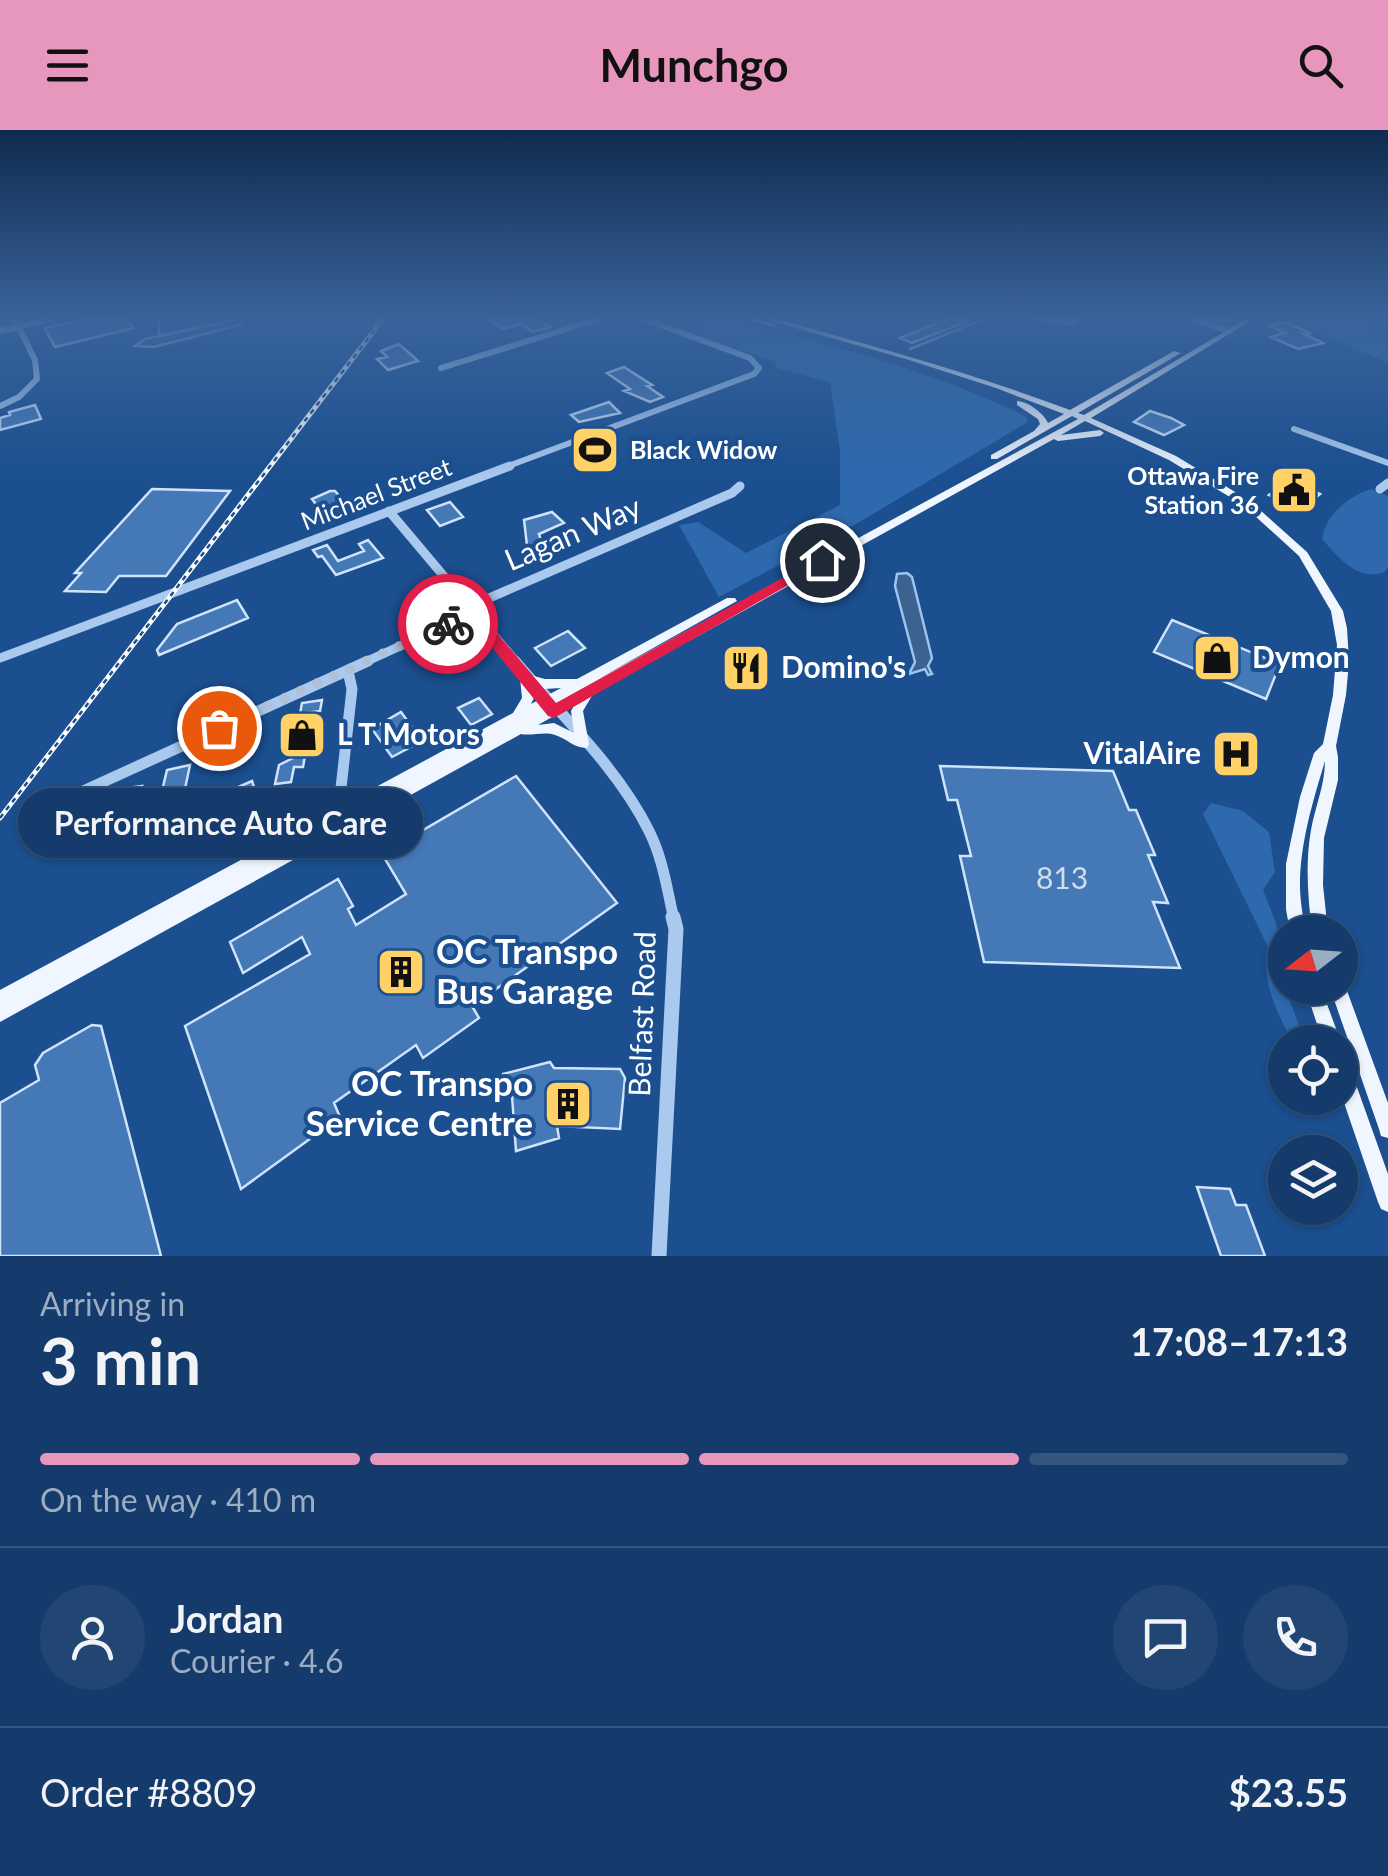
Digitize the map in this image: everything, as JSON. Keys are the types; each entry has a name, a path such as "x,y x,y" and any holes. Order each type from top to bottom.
{"main road":[{"path":"928,372 1146,444"},
{"path":"945,372 1043,405 1212,481"},
{"path":"900,513 1029,448 1107,394 1148,372"},
{"path":"0,1013 510,736 550,707 1035,434 1098,412 1160,372"},
{"path":"1043,405 1064,405 1107,394"},
{"path":"1020,403 1043,419 1035,434"},
{"path":"1098,412 1105,423 1185,462 1265,517 1298,547 1320,577 1337,611 1346,659 1329,746 1334,759 1318,830 1313,878 1318,915"},
{"path":"1029,448 1071,434 1100,433"},
{"path":"516,719 528,698 526,678 587,686"},
{"path":"582,744 577,711 587,686"},
{"path":"0,999 516,719 550,707"},
{"path":"510,736 549,728 582,744"},
{"path":"1296,915 1291,872 1294,851 1320,753 1329,746"},
{"path":"1344,1005 1388,1129"},
{"path":"1358,1115 1388,1202"}],"street":[{"path":"0,406 38,384 39,372"},
{"name":"Michael Street","path":"0,658 755,372"},
{"path":"1294,428 1388,462"},
{"name":"Lagan Way","path":"46,808 348,672 470,611 480,602 732,493 740,486"},
{"name":"Belfast Road","path":"389,511 622,788 648,829 661,860 676,929 659,1256"},
{"path":"338,816 352,689 348,672"}],"shaded area":[{"path":"790,372 914,372 990,400 1025,416 1028,422 856,524 719,597 679,525 698,522 746,553 840,505 840,451 830,382"},
{"path":"1371,489 1388,496 1388,567 1385,572 1366,574 1349,566 1322,539 1327,523 1339,508"},
{"path":"897,574 912,577 932,658 928,666 932,674 928,675 925,669 909,674 915,662 895,586"},
{"path":"1211,803 1243,811 1269,832 1275,872 1263,890 1273,915 1268,915 1268,947 1203,814"},
{"path":"1275,1005 1291,1005 1299,1025 1284,1025"}],"building":[{"path":"631,372 663,397 650,402 624,391 630,389 607,373"},
{"path":"609,402 620,413 579,422 571,415"},
{"path":"35,405 41,419 0,430 0,418"},
{"path":"1150,411 1184,425 1164,435 1134,422"},
{"name":"Ottawa Fire Station 36","path":"1289,480 1320,494 1302,509 1269,495"},
{"path":"152,489 230,491 166,576 119,576 106,592 65,591 81,573 75,573"},
{"path":"335,491 354,513 329,522 312,499"},
{"path":"450,502 463,517 440,526 427,510"},
{"path":"552,512 564,523 539,534 545,554 533,559 528,554 524,520"},
{"path":"368,540 383,558 336,575 313,550 327,545 338,561 364,551 359,544"},
{"path":"237,600 248,618 159,655 157,650 177,624"},
{"name":"Dymon","path":"1172,620 1280,664 1266,699 1154,652"},
{"path":"568,631 585,648 551,666 535,648"},
{"path":"479,698 492,714 471,725 458,708"},
{"path":"322,700 320,711 306,713 319,734 308,739 303,767 294,767 291,782 275,784 279,765 297,756 285,736 288,721 299,719 302,703"},
{"path":"401,712 422,741 392,757 372,729"},
{"path":"190,765 182,803 158,808 167,770"},
{"path":"940,766 1113,771 1129,810 1136,810 1155,855 1148,855 1168,903 1153,902 1180,968 984,962 960,856 971,856 957,800 948,800"},
{"name":"OC Transpo Bus Garage","path":"516,776 617,903 472,1006 479,1018 423,1058 416,1045 334,1103 340,1117 241,1189 185,1026 310,954 302,937 243,973 230,942 338,879 353,906 348,909 356,925 406,894 382,854"},
{"path":"252,781 261,809 282,799 286,810 206,847 195,806"},
{"path":"142,786 125,837 102,840 120,789"},
{"path":"92,1025 101,1026 161,1256 0,1256 0,1103 39,1080 35,1065 43,1053"},
{"name":"OC Transpo Service Centre","path":"550,1062 554,1068 620,1069 625,1078 620,1129 557,1126 559,1138 516,1151 511,1082 503,1081 503,1074"},
{"path":"1197,1187 1230,1189 1236,1205 1246,1205 1265,1256 1221,1256"}],"railway":[{"path":"0,818 343,372"}],"way so far":[{"path":"219,728 448,624"}],"place":[{"name":"Black Widow","path":"595,450"},
{"name":"Ottawa Fire Station 36","path":"1294,490"},
{"name":"Dymon","path":"1217,658"},
{"name":"Domino's","path":"746,668"},
{"name":"Performance Auto Care","path":"219,728"},
{"name":"L T Motors","path":"302,735"},
{"name":"VitalAire","path":"1236,754"},
{"name":"OC Transpo Bus Garage","path":"401,972"},
{"name":"OC Transpo Service Centre","path":"568,1104"}],"route":[{"path":"448,624 470,611 554,712 822,560"}]}
